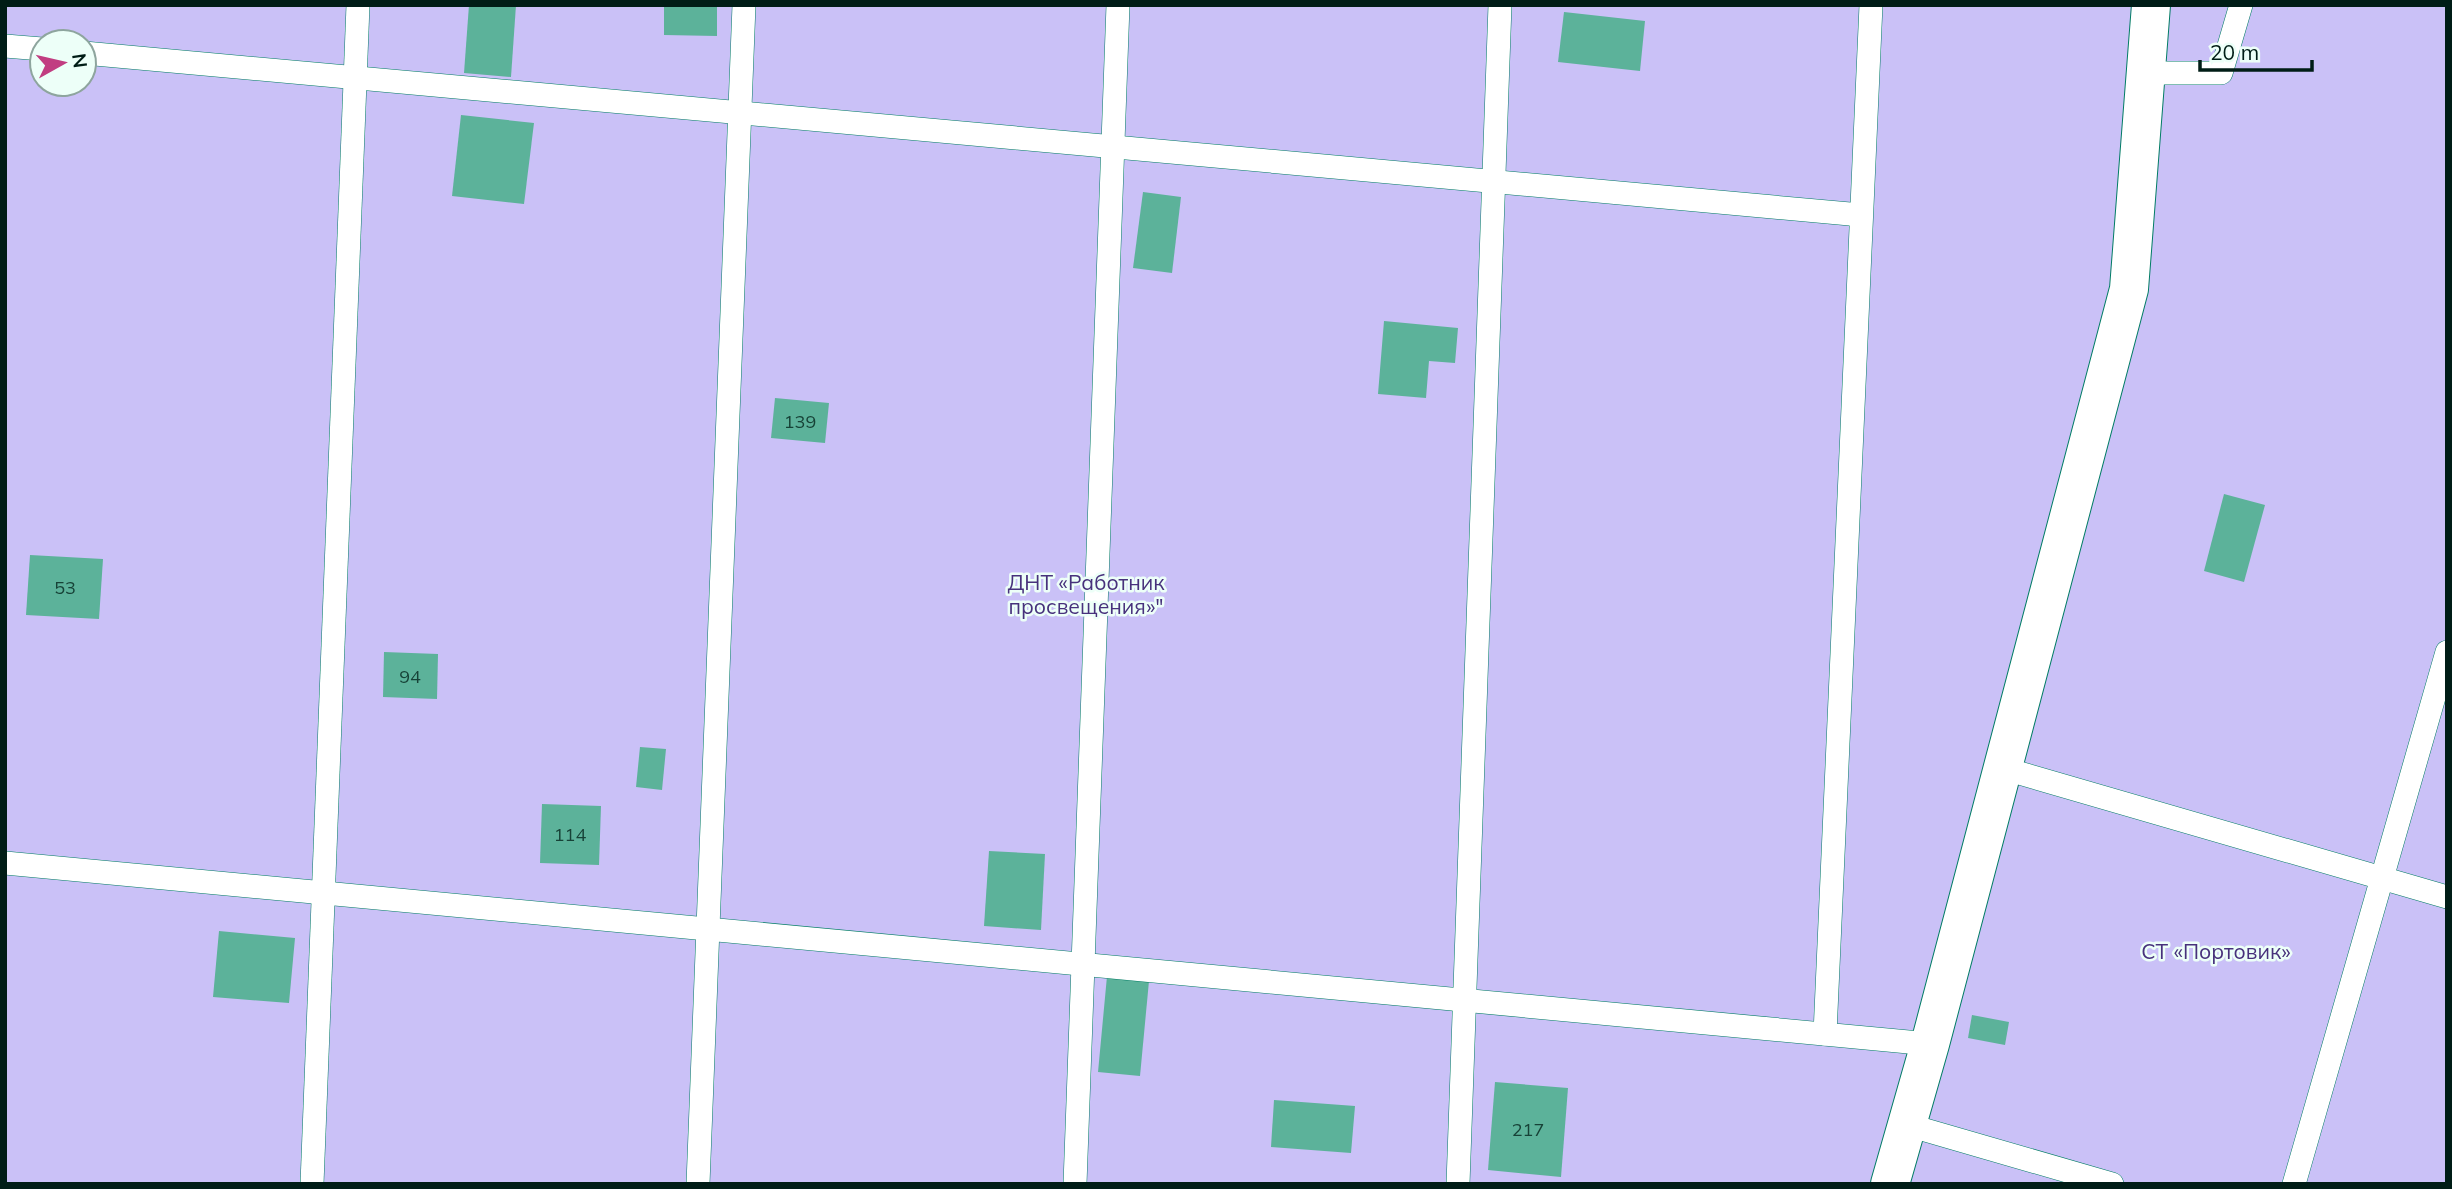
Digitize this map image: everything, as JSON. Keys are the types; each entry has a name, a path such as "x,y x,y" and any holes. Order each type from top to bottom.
{"street":[{"path":"1890,1184 1930,1044 2129,289 2151,5"}],"lane":[{"path":"312,1184 359,5"},
{"path":"698,1184 744,5"},
{"path":"1075,1184 1118,5"},
{"path":"1458,1184 1500,5"},
{"path":"1825,1034 1871,5"},
{"path":"2144,73 2221,74 2241,5"},
{"path":"5,46 28,48"},
{"path":"98,54 1861,215"},
{"path":"2294,1184 2447,652"},
{"path":"2002,768 2447,897"},
{"path":"5,863 1930,1044"},
{"path":"1908,1125 2112,1184"}],"green space":[{"name":"ДНТ «Работник просвещения»\"","path":"5,5 2447,5 2447,1184 5,1184"}],"building":[{"path":"469,5 516,5 511,77 464,73"},
{"path":"664,5 717,5 717,36 664,35"},
{"path":"1564,12 1645,21 1640,71 1558,62"},
{"path":"461,115 534,123 524,204 452,196"},
{"path":"1143,192 1181,197 1172,273 1133,268"},
{"path":"1384,321 1458,328 1455,363 1429,361 1426,398 1378,394"},
{"path":"775,398 829,403 825,443 771,438"},
{"path":"2224,494 2265,505 2244,582 2204,571"},
{"path":"30,555 103,559 99,619 26,615"},
{"path":"384,652 438,654 437,699 383,697"},
{"path":"640,747 666,749 662,790 636,787"},
{"path":"542,804 601,806 599,865 540,863"},
{"path":"989,851 1045,854 1041,930 984,926"},
{"path":"219,931 295,938 289,1003 213,997"},
{"path":"1107,976 1149,981 1140,1076 1098,1072"},
{"path":"1972,1015 2009,1022 2005,1045 1968,1038"},
{"path":"1495,1082 1568,1088 1561,1177 1488,1170"},
{"path":"1274,1100 1355,1106 1351,1153 1271,1147"}],"park label":[{"name":"СТ «Портовик»","path":"2216,951"}]}
